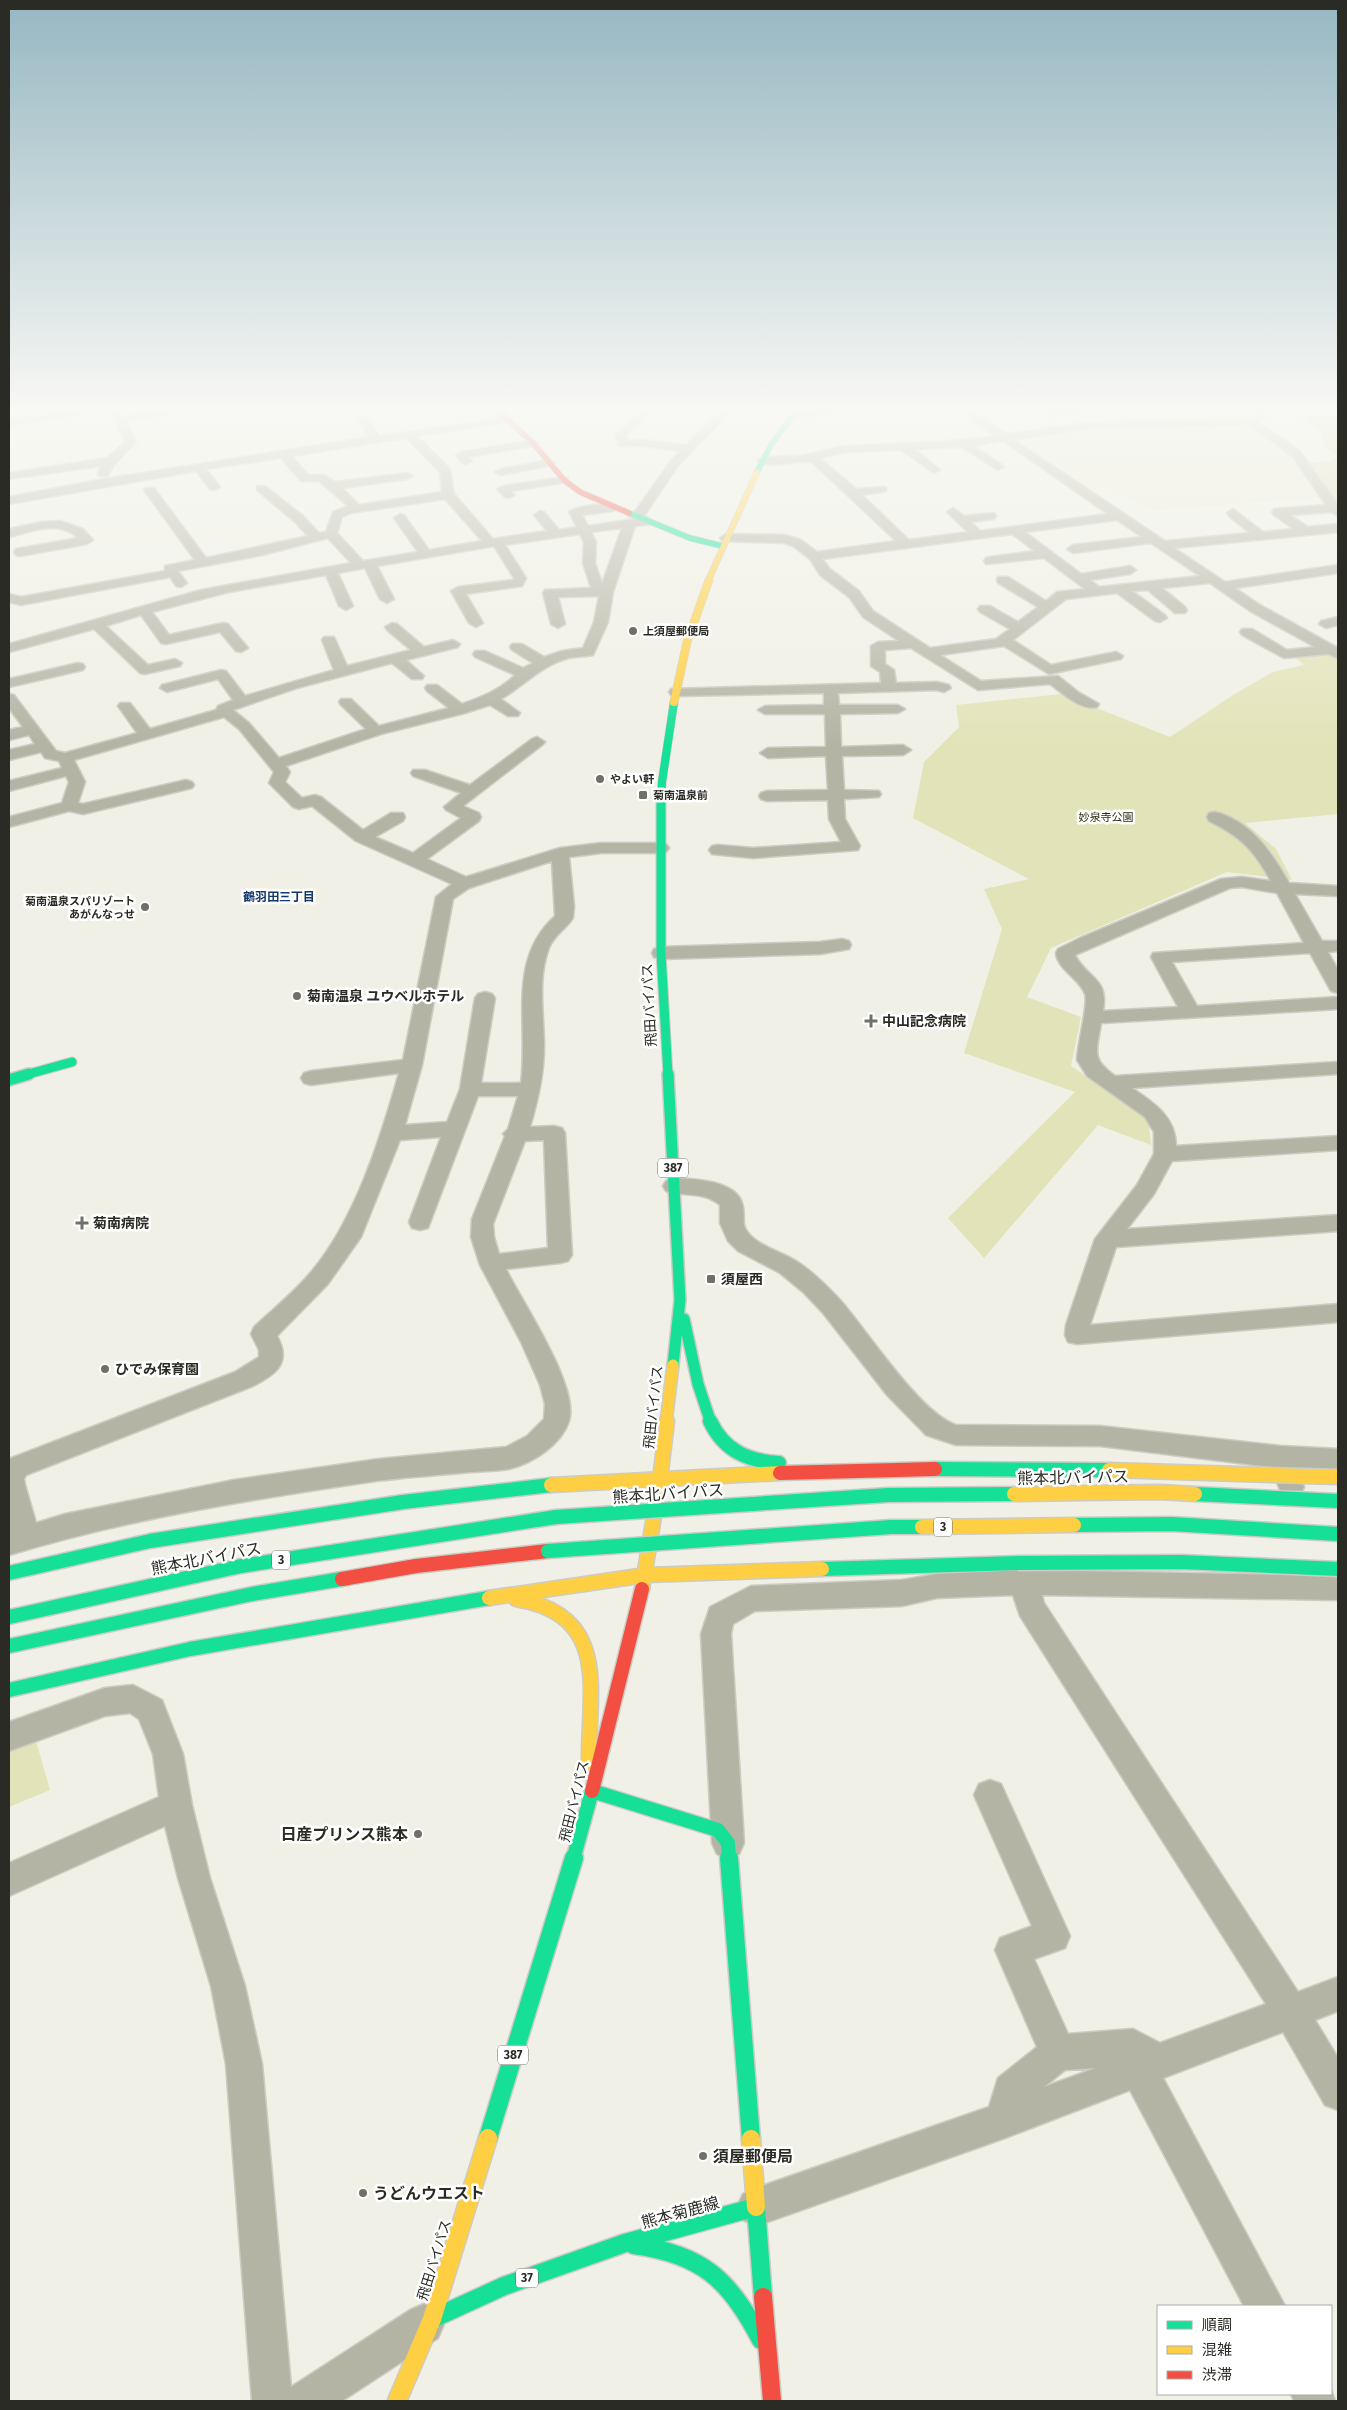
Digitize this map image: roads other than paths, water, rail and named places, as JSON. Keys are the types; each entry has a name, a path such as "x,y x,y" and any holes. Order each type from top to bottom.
{"main road":[{"name":"飛田バイパス","path":"398,2401 432,2319 579,1841 646,1574 660,1480 680,1300 661,953 660,848 662,782 676,692 690,629 724,542 735,519"},
{"path":"647,521 690,538 724,542"},
{"path":"9,1080 72,1062"},
{"path":"680,1300 710,1425 723,1444 746,1456 776,1463 854,1461 953,1469"},
{"path":"9,1573 150,1541 403,1502 533,1486 771,1473 953,1469 1109,1470 1338,1477"},
{"name":"熊本北バイパス","path":"9,1617 241,1566 556,1517 888,1495 1159,1492 1338,1501"},
{"name":"3","path":"9,1646 252,1594 416,1566 548,1551 891,1527 1170,1524 1338,1534"},
{"path":"9,1690 190,1649 646,1574 1022,1573"},
{"path":"494,1598 543,1604 560,1614 578,1631 589,1650 594,1667 586,1743 592,1791 704,1824 718,1830 728,1843 756,2207"},
{"name":"熊本菊鹿線","path":"432,2319 504,2286 625,2243 756,2207"},
{"name":"37","path":"756,2207 772,2401"},
{"name":"37","path":"625,2243 668,2250 702,2265 733,2289 751,2316 768,2358"}],"street":[{"path":"48,519 52,524"},
{"path":"174,519 205,562 229,588"},
{"path":"299,519 317,538"},
{"path":"330,534 335,519"},
{"path":"401,519 426,554"},
{"path":"471,519 493,543 520,578 517,583 458,591 476,624"},
{"path":"544,519 555,533"},
{"path":"579,519 590,542 589,563 602,591"},
{"path":"9,648 97,625 143,609 229,588 585,529 631,519"},
{"path":"276,764 376,731 460,710 491,699 511,688 524,674 542,663 569,651 588,652 601,622 602,591 633,519"},
{"path":"636,519 647,521"},
{"path":"881,519 906,544"},
{"path":"961,519 978,535"},
{"path":"814,556 1095,519"},
{"path":"1124,519 1272,618 1335,652"},
{"path":"1241,519 1260,535"},
{"path":"1289,519 1305,531"},
{"path":"9,533 52,524 73,526 87,540 20,552"},
{"path":"1073,549 1338,528"},
{"path":"1016,531 1096,591"},
{"path":"170,569 330,534"},
{"path":"330,534 365,564 387,600"},
{"path":"724,542 792,540 814,556 825,572 854,594 868,614 978,686 1053,679 1073,695 1092,704"},
{"path":"990,561 1045,554"},
{"path":"1224,586 1338,569"},
{"path":"330,570 346,606"},
{"path":"1079,578 1130,570"},
{"path":"9,598 21,601 173,573 191,596"},
{"path":"925,653 990,644 1004,640 1062,595 1212,579"},
{"path":"1003,580 1047,607"},
{"path":"1150,585 1180,610"},
{"path":"1119,588 1160,618"},
{"path":"558,624 550,593 602,591"},
{"path":"143,609 166,640 223,627 241,648"},
{"path":"985,609 1018,628"},
{"path":"97,625 145,670 175,663"},
{"path":"392,627 422,652"},
{"path":"1247,632 1284,654 1335,652"},
{"path":"329,640 342,671"},
{"path":"1004,640 1049,670 1116,656"},
{"path":"453,644 342,671 223,709 244,726 276,764 282,772 276,783 298,804 314,800 362,837 457,879 463,884"},
{"path":"890,687 887,670 878,666 878,646 912,644"},
{"path":"517,647 542,663"},
{"path":"480,654 524,674"},
{"path":"395,658 417,676"},
{"path":"9,684 78,667"},
{"path":"167,688 221,674 242,702"},
{"path":"676,692 937,686 944,688"},
{"path":"432,688 460,710"},
{"path":"718,850 753,853 852,846 837,819 830,688"},
{"path":"491,699 513,713"},
{"path":"346,702 376,731"},
{"path":"10,703 51,755 68,764 77,782 68,806"},
{"path":"125,706 146,734"},
{"path":"765,710 898,709"},
{"path":"9,786 146,734 226,712"},
{"path":"9,736 32,730"},
{"path":"415,860 473,817 452,807 537,742"},
{"path":"9,755 44,746"},
{"path":"768,753 902,750"},
{"path":"419,773 472,792"},
{"path":"9,822 68,806 82,809 186,785"},
{"path":"767,796 873,794"},
{"path":"362,837 397,817"},
{"path":"1214,817 1240,830 1266,855 1282,888 1338,987"},
{"path":"16,1541 24,1528 11,1487 10,1477 17,1467 244,1378 266,1368 272,1359 271,1346 263,1334 320,1278 352,1231 391,1133 412,1065 445,897 463,884 560,853 601,848 660,848"},
{"path":"16,1541 65,1526 234,1492 379,1470 508,1458 528,1450 545,1436 557,1421 558,1403 548,1370 500,1284 481,1228 530,1090 534,1066 532,1012 535,962 551,926 564,918 565,906 560,853"},
{"path":"1338,891 1282,888 1242,882 1227,883 1065,953 1066,959 1088,981 1096,996 1087,1060 1094,1071 1152,1112 1165,1132 1165,1154 1146,1189 1107,1239 1078,1324 1077,1335 1338,1313"},
{"path":"661,953 820,948 842,945"},
{"path":"1192,1012 1160,957 1338,946"},
{"path":"420,1222 470,1089 485,998"},
{"path":"1094,1018 1338,1003"},
{"path":"311,1078 412,1065"},
{"path":"1109,1082 1338,1068"},
{"path":"470,1089 530,1090"},
{"path":"391,1133 455,1129"},
{"path":"492,1264 507,1260 560,1255 554,1134 514,1134"},
{"path":"1165,1154 1338,1143"},
{"path":"674,1186 706,1188 722,1192 732,1202 730,1224 736,1234 746,1244 788,1267 822,1296 896,1388 935,1428 956,1435 1100,1436 1281,1456 1338,1460"},
{"path":"1107,1239 1335,1229"},
{"path":"728,1843 716,1634 720,1616 751,1599 902,1593 1022,1573 1334,1581 1281,1456"},
{"path":"1022,1573 1030,1607 1291,2012 1338,2092"},
{"path":"9,1736 105,1702 133,1699 151,1710 168,1754 176,1805 194,1878 228,1986 244,2064 272,2401"},
{"path":"990,1795 1053,1936 1012,1950 1058,2054"},
{"path":"9,1880 176,1805"},
{"path":"756,2207 1005,2120 1338,1994"},
{"path":"1005,2120 1011,2091 1058,2054 1133,2047 1148,2065 1265,2305"},
{"path":"306,2401 432,2319"}],"place":[{"name":"上須屋郵便局","path":"633,631"},
{"name":"やよい軒","path":"600,779"},
{"name":"菊南温泉前","path":"643,795"},
{"name":"菊南温泉スパリゾート あがんなっせ","path":"145,907"},
{"name":"菊南温泉 ユウベルホテル","path":"297,996"},
{"name":"中山記念病院","path":"871,1021"},
{"name":"菊南病院","path":"82,1223"},
{"name":"須屋西","path":"711,1279"},
{"name":"ひでみ保育園","path":"105,1369"},
{"name":"日産プリンス熊本","path":"418,1834"},
{"name":"須屋郵便局","path":"703,2156"},
{"name":"うどんウエスト","path":"363,2193"}],"district":[{"name":"鶴羽田三丁目","path":"279,897"}],"park label":[{"name":"妙泉寺公園","path":"1106,817"}]}
